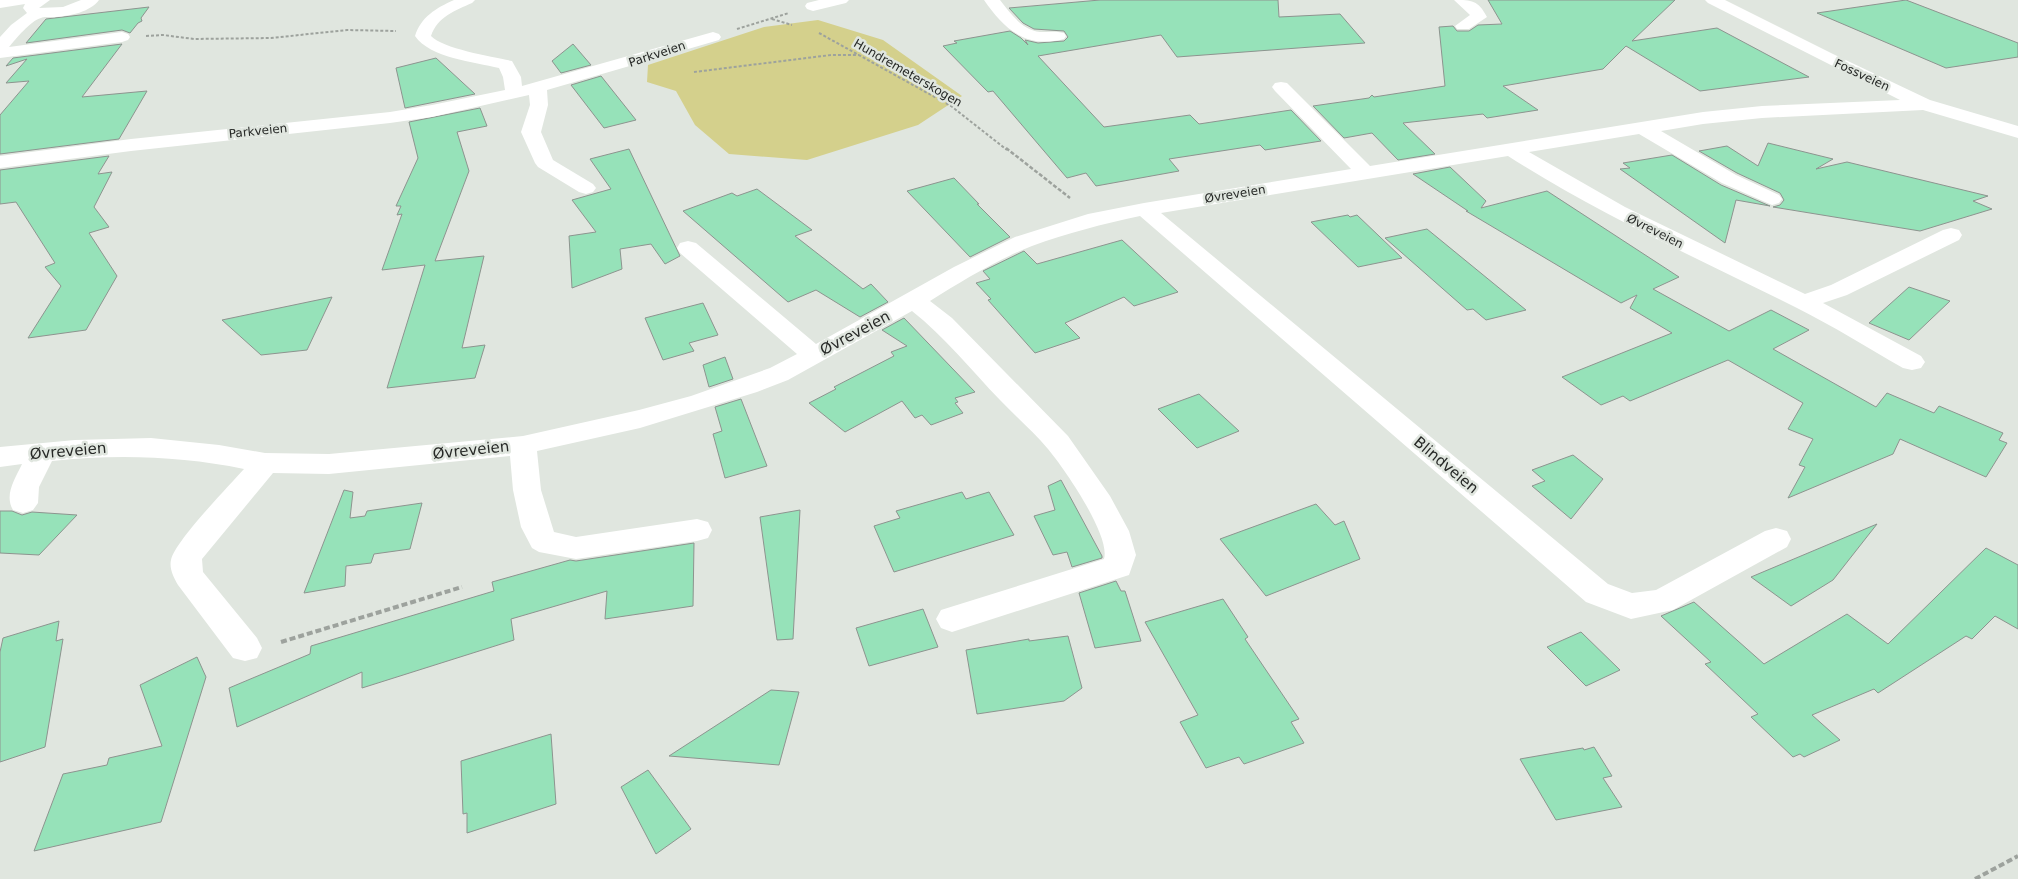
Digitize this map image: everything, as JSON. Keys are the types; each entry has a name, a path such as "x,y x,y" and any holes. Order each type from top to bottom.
{"street":[{"path":"0,1 21,0"},
{"path":"0,47 40,6 66,11 84,5 91,0"},
{"path":"467,0 448,9 432,20 424,29 423,36 428,42 449,51 506,65 512,77 514,93"},
{"path":"813,6 841,0"},
{"path":"992,0 1022,33 1045,38 1058,36"},
{"path":"1462,0 1476,11 1479,17 1463,26"},
{"name":"Fossveien","path":"1712,0 1826,58 1924,104 2018,132"},
{"name":"Parkveien","path":"0,162 68,152 369,120 432,111 538,88 624,65 713,36"},
{"path":"0,53 122,37"},
{"path":"1281,87 1366,173"},
{"path":"538,88 539,105 531,132 545,163 586,188"},
{"name":"Øvreveien","path":"0,457 106,447 151,447 219,454 265,463 330,464 523,444 640,418 700,402 779,374 962,272 1022,242 1096,219 1144,208 1641,127 1762,112 1924,104"},
{"path":"1641,127 1729,179 1772,199"},
{"name":"Øvreveien","path":"1511,149 1548,173 1612,209 1803,302 1912,362"},
{"name":"Blindveien","path":"1144,208 1598,593 1631,606 1662,601 1776,539"},
{"path":"1803,302 1839,290 1951,235"},
{"path":"688,248 794,340 814,354"},
{"path":"914,300 943,323 1058,443 1100,503 1114,531 1121,555 1118,568 952,619"},
{"path":"523,444 527,490 536,527 543,540 550,544 576,548 697,530"},
{"path":"23,503 25,487 42,452"},
{"path":"245,648 189,577 184,564 192,549 265,463"}],"path":[{"path":"713,36 813,6"},
{"path":"772,19 800,27"},
{"path":"122,37 163,34 194,39 284,38 347,30 400,31 424,29"},
{"name":"Hundremeterskogen","path":"818,33 827,36 952,106 1096,219"},
{"path":"687,73 831,56 860,55"},
{"path":"245,648 293,639 462,588"},
{"path":"1974,879 2018,856"}],"shaded area":[{"path":"818,20 883,40 962,96 918,125 807,160 729,154 695,125 676,91 647,82 648,65 764,27"}],"building":[{"path":"1100,0 1278,0 1279,17 1340,14 1365,43 1177,57 1161,35 1038,56 1104,127 1190,115 1199,124 1291,110 1321,141 1265,150 1260,145 1169,159 1179,171 1096,186 1086,173 1067,178 993,91 988,92 943,46 957,43 954,41 1010,31 1028,45 1025,40 1038,43 1064,41 1068,37 1064,31 1034,29 1023,23 1009,8"},
{"path":"1488,0 1675,0 1632,41 1717,28 1809,77 1700,91 1626,46 1603,69 1503,86 1538,110 1487,118 1483,114 1403,123 1435,154 1398,160 1372,133 1344,138 1313,106 1369,98 1372,95 1374,97 1445,86 1439,27 1453,26 1457,31 1469,31 1478,25 1502,24"},
{"path":"1906,0 2018,43 2018,57 1946,68 1817,13"},
{"path":"149,7 141,18 142,21 130,33 122,30 26,43 46,19"},
{"path":"122,44 82,97 147,91 119,139 0,154 0,115 29,81 6,83 27,59 6,66 13,58"},
{"path":"573,44 591,65 561,73 552,61"},
{"path":"436,58 475,94 405,108 396,68"},
{"path":"601,76 636,120 604,128 571,85"},
{"path":"480,108 487,126 457,132 469,171 435,261 484,256 462,348 485,345 475,378 387,388 425,265 382,270 402,214 397,215 401,206 396,206 418,158 409,122"},
{"path":"1768,143 1833,159 1816,169 1847,162 1988,196 1973,201 1992,209 1920,231 1773,207 1780,205 1784,200 1780,193 1737,173 1699,151 1727,146 1758,166"},
{"path":"629,149 680,256 665,264 651,244 620,249 622,269 572,288 569,236 596,232 572,200 611,189 590,159"},
{"path":"1672,155 1721,185 1770,206 1736,200 1725,243 1620,169 1630,168 1623,163"},
{"path":"109,156 98,174 112,172 94,207 109,227 89,233 117,276 86,330 28,338 61,286 45,267 55,263 16,202 0,204 0,170"},
{"path":"1450,167 1486,201 1481,208 1547,191 1679,277 1653,289 1729,331 1771,310 1809,330 1773,349 1876,407 1887,393 1934,413 1939,406 2003,433 1999,440 2007,443 1986,477 1900,439 1893,454 1788,498 1805,467 1799,465 1813,439 1788,429 1803,403 1728,360 1630,401 1623,396 1601,405 1562,377 1672,333 1630,308 1637,295 1621,303 1466,211 1468,211 1413,174"},
{"path":"954,178 1010,237 970,257 907,191"},
{"path":"757,189 812,230 795,236 863,289 871,284 888,302 860,317 816,290 788,302 683,211 732,193 737,196"},
{"path":"1348,215 1350,217 1357,215 1402,258 1358,267 1311,222"},
{"path":"1427,229 1526,310 1486,320 1473,309 1467,310 1385,238"},
{"path":"1122,240 1178,292 1134,306 1124,297 1065,323 1080,338 1035,353 988,300 991,299 976,283 990,279 983,271 1024,251 1037,264"},
{"path":"1909,287 1950,301 1909,340 1869,323"},
{"path":"332,297 307,350 261,355 222,320"},
{"path":"703,303 718,335 689,343 694,351 663,360 645,318"},
{"path":"904,318 975,392 955,398 958,402 955,403 963,413 931,425 922,415 915,418 902,401 845,432 809,403 836,389 834,387 894,356 891,352 907,346 882,330"},
{"path":"725,357 733,379 709,387 703,365"},
{"path":"1199,394 1239,431 1197,448 1158,409"},
{"path":"741,399 767,466 725,478 713,434 722,431 715,407"},
{"path":"1573,455 1603,479 1571,519 1532,486 1545,481 1532,470"},
{"path":"1061,480 1102,558 1072,567 1067,552 1053,555 1034,516 1055,510 1048,486"},
{"path":"344,490 353,492 350,518 365,516 367,511 422,503 410,549 374,554 371,563 346,566 345,586 304,593"},
{"path":"962,492 966,499 989,492 1014,535 894,572 874,526 900,518 896,511"},
{"path":"1316,504 1335,525 1344,521 1360,559 1266,596 1220,539"},
{"path":"800,510 793,639 777,640 760,517"},
{"path":"0,511 12,511 22,515 32,512 77,515 39,555 0,553"},
{"path":"1877,524 1833,580 1791,606 1751,577"},
{"path":"694,543 693,606 605,619 607,591 511,619 514,640 362,688 362,672 237,727 229,688 310,654 311,646 494,591 492,582 570,560 576,561"},
{"path":"1986,548 2018,565 2018,629 1995,616 1972,639 1966,636 1878,693 1874,689 1812,715 1840,740 1804,757 1800,754 1793,757 1751,717 1758,714 1705,664 1711,662 1661,616 1694,602 1764,664 1847,614 1888,644"},
{"path":"1116,581 1121,591 1125,591 1141,641 1095,648 1079,593"},
{"path":"1223,599 1248,637 1245,639 1299,719 1291,722 1304,743 1244,764 1239,757 1206,768 1180,722 1198,715 1145,622"},
{"path":"923,609 938,647 869,666 856,628"},
{"path":"59,621 56,641 63,639 45,747 0,762 0,652 3,638"},
{"path":"1581,632 1620,670 1586,686 1547,647"},
{"path":"1068,636 1082,688 1064,701 977,714 966,650 1029,639 1029,641"},
{"path":"197,657 206,677 161,822 34,851 63,774 107,765 109,758 162,746 140,685"},
{"path":"771,690 799,692 779,765 669,756"},
{"path":"551,734 556,804 467,833 467,813 463,814 461,761"},
{"path":"1594,747 1612,776 1603,778 1622,807 1556,820 1520,759"},
{"path":"648,770 691,829 656,854 621,787"}]}
